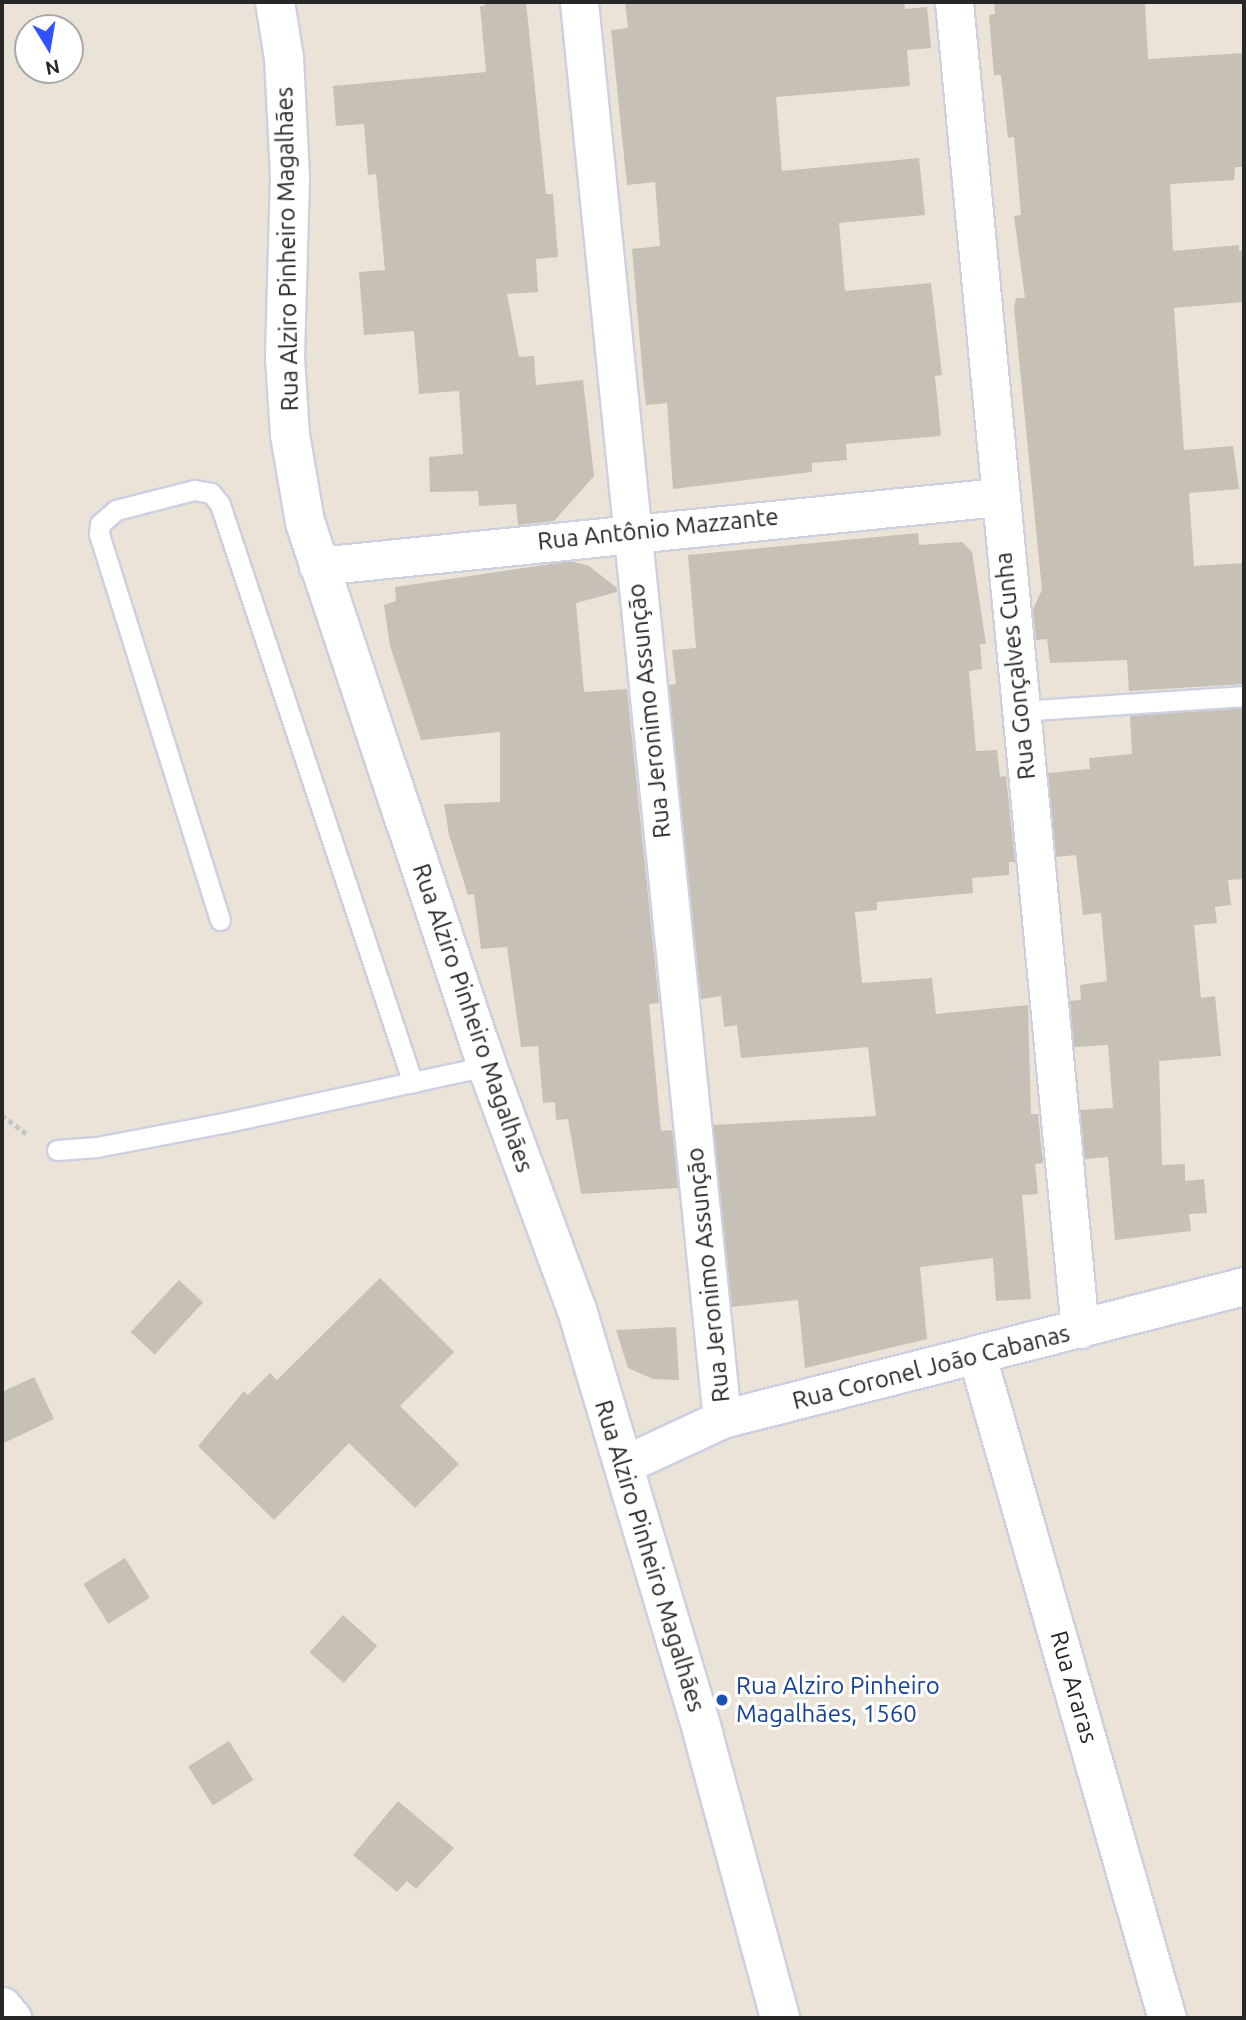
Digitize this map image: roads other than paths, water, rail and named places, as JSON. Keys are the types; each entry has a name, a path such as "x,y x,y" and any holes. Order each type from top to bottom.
{"street":[{"name":"Rua Alziro Pinheiro Magalhães","path":"275,2 284,58 290,177 285,358 289,422 305,522 487,1066 577,1310 703,1734 780,2018"},
{"name":"Rua Jeronimo Assunção","path":"579,2 722,1419"},
{"name":"Rua Gonçalves Cunha","path":"954,2 998,497 1080,1329"},
{"name":"Rua Antônio Mazzante","path":"318,566 631,531 998,497"},
{"name":"Rua Coronel João Cabanas","path":"623,1465 722,1419 1244,1286"},
{"name":"Rua Araras","path":"977,1356 1167,2018"},
{"path":"2,2006 12,2018"}],"lane":[{"path":"220,920 99,535 100,524 116,510 194,490 211,493 220,504 414,1083"},
{"path":"1019,711 1244,696"},
{"path":"57,1150 97,1147 487,1066"}],"place":[{"name":"Rua Alziro Pinheiro Magalhães, 1560","path":"722,1700"}]}
